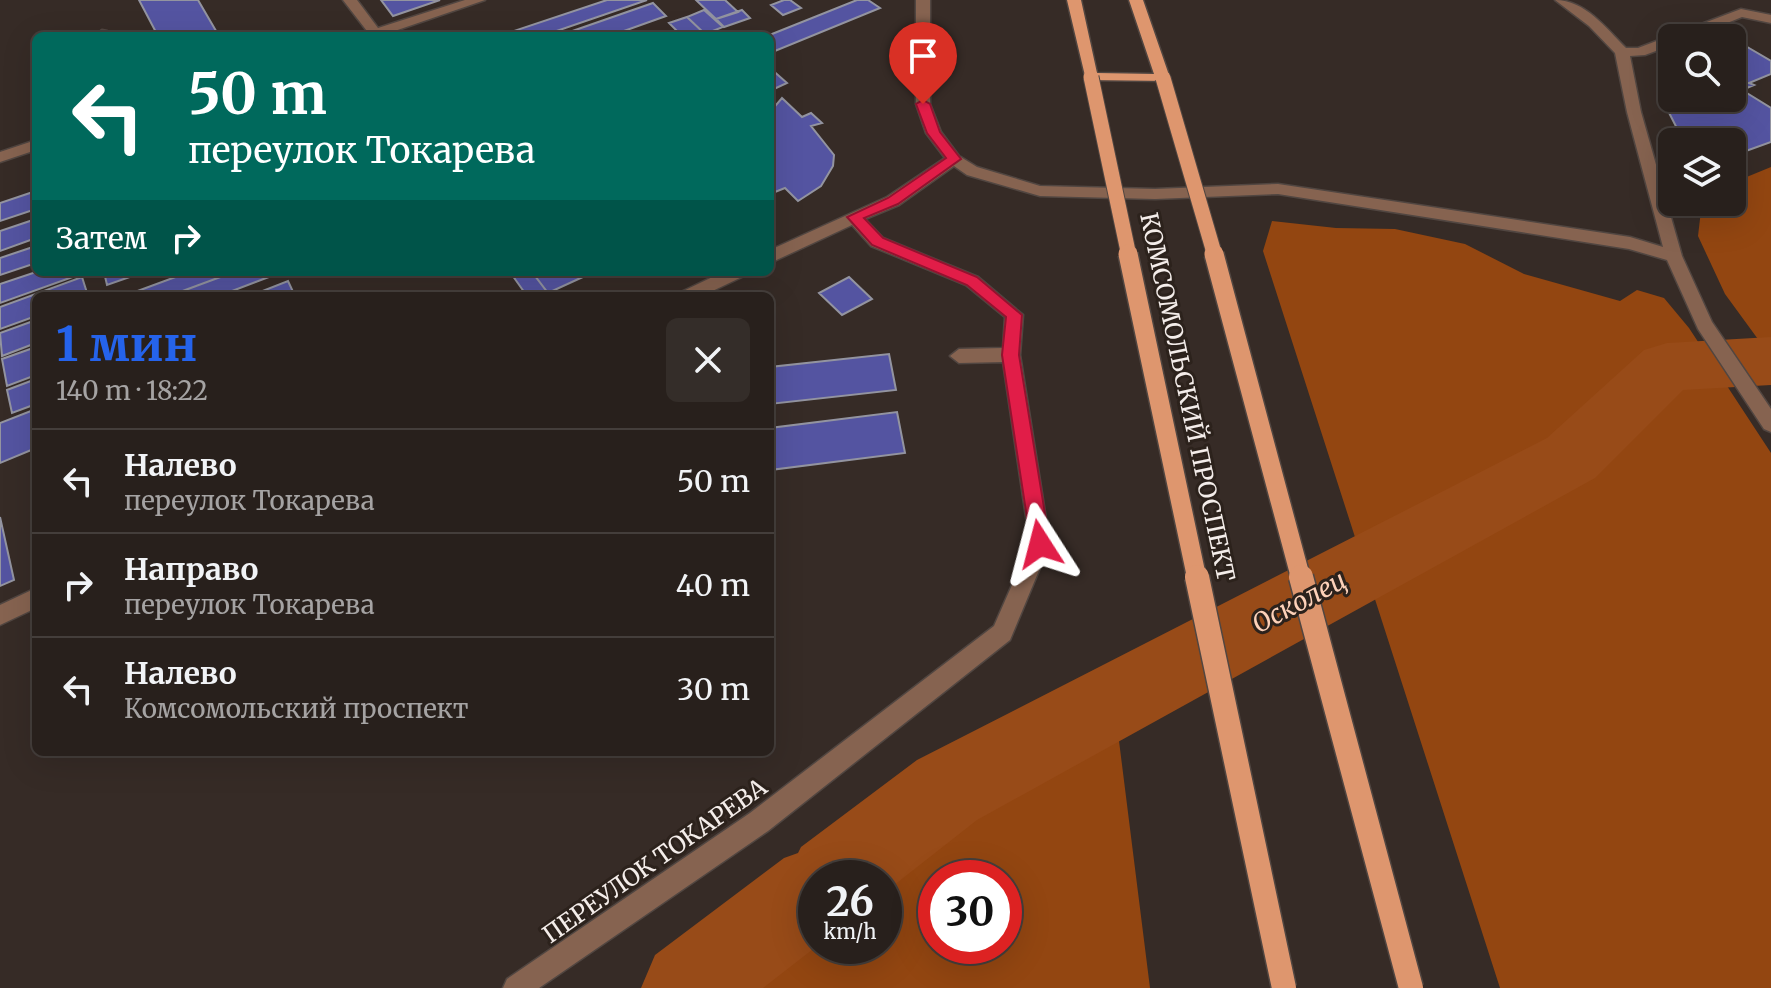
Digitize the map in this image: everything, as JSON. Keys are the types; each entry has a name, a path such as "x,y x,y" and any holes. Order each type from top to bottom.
{"main road":[{"name":"КОМСОМОЛЬСКИЙ ПРОСПЕКТ","path":"1074,0 1284,988"},
{"path":"1136,0 1163,78 1214,253 1411,988"},
{"path":"1091,77 1163,78"}],"street":[{"path":"350,0 369,32"},
{"path":"376,32 478,0"},
{"name":"КОМСОМОЛЬСКИЙ ПРОСПЕКТ","path":"923,0 923,104 934,133 954,159 972,171 1040,191 1155,194 1278,189 1630,243 1674,256"},
{"path":"1562,0 1594,23 1622,52 1634,112 1674,256 1704,324 1771,424"},
{"path":"1713,24 1741,13 1771,19"},
{"path":"1622,52 1640,52 1658,45"},
{"path":"0,157 32,146"},
{"path":"774,255 893,201 954,159"},
{"name":"ПЕРЕУЛОК ТОКАРЕВА","path":"516,988 759,822 1002,633 1040,544 1011,355 1014,315 972,281 877,242 854,217"},
{"path":"696,292 730,276"},
{"path":"959,356 1011,355"},
{"path":"0,615 32,600"}],"shaded area":[{"path":"1771,167 1771,357 1725,294 1698,236 1700,216 1746,216 1746,177"},
{"path":"1272,221 1336,228 1395,229 1465,244 1524,274 1620,301 1637,290 1664,298 1689,328 1771,453 1771,988 1500,988 1263,251"},
{"path":"1113,693 1150,988 657,988 798,878 798,964 902,964 902,860 820,860 951,752"}],"building":[{"path":"139,0 198,0 217,32 156,32"},
{"path":"381,0 440,0 393,16"},
{"path":"607,0 647,0 554,32 511,32"},
{"path":"696,0 725,0 738,12 716,19"},
{"path":"790,0 801,8 783,15 771,5"},
{"path":"857,0 868,0 880,8 774,51 774,33"},
{"path":"653,3 666,16 621,32 570,32"},
{"path":"704,10 723,27 703,32 687,17"},
{"path":"742,10 750,18 724,27 716,19"},
{"path":"687,17 703,32 678,32 669,23"},
{"path":"1746,46 1771,61 1771,74 1749,83 1754,85 1746,88"},
{"path":"774,72 787,83 774,89"},
{"path":"1746,92 1771,108 1771,142 1746,151 1746,128 1677,128 1669,112 1746,112"},
{"path":"782,98 802,117 811,113 822,123 811,126 834,155 833,166 821,186 798,201 785,188 774,192 774,107"},
{"path":"32,192 32,210 0,221 0,203"},
{"path":"32,220 32,239 0,251 0,231"},
{"path":"32,247 32,264 0,275 0,258"},
{"path":"32,273 32,276 75,276 0,303 0,284"},
{"path":"105,276 133,276 107,285"},
{"path":"178,276 223,276 180,292 135,292"},
{"path":"223,276 272,276 230,292 180,292"},
{"path":"513,276 535,276 547,292 524,292"},
{"path":"535,276 585,276 550,292"},
{"path":"82,277 87,292 41,292"},
{"path":"849,277 872,299 842,315 819,293"},
{"path":"288,281 293,292 260,292"},
{"path":"32,295 32,317 0,329 0,307"},
{"path":"32,321 32,345 2,356 0,333"},
{"path":"32,348 32,377 7,386 2,359"},
{"path":"889,354 896,390 774,404 774,367"},
{"path":"32,381 32,406 12,413 7,390"},
{"path":"32,411 32,450 0,463 0,423"},
{"path":"897,412 905,453 774,469 774,427"},
{"path":"0,517 14,580 0,586"}],"waterway":[{"name":"Осколец","path":"856,860 947,790 1571,458 1667,367 1771,361"},
{"name":"Осколец","path":"688,988 798,904"}],"route":[{"path":"923,104 934,133 954,159 893,201 854,217 877,242 972,281 1014,315 1011,355 1040,544"}]}
